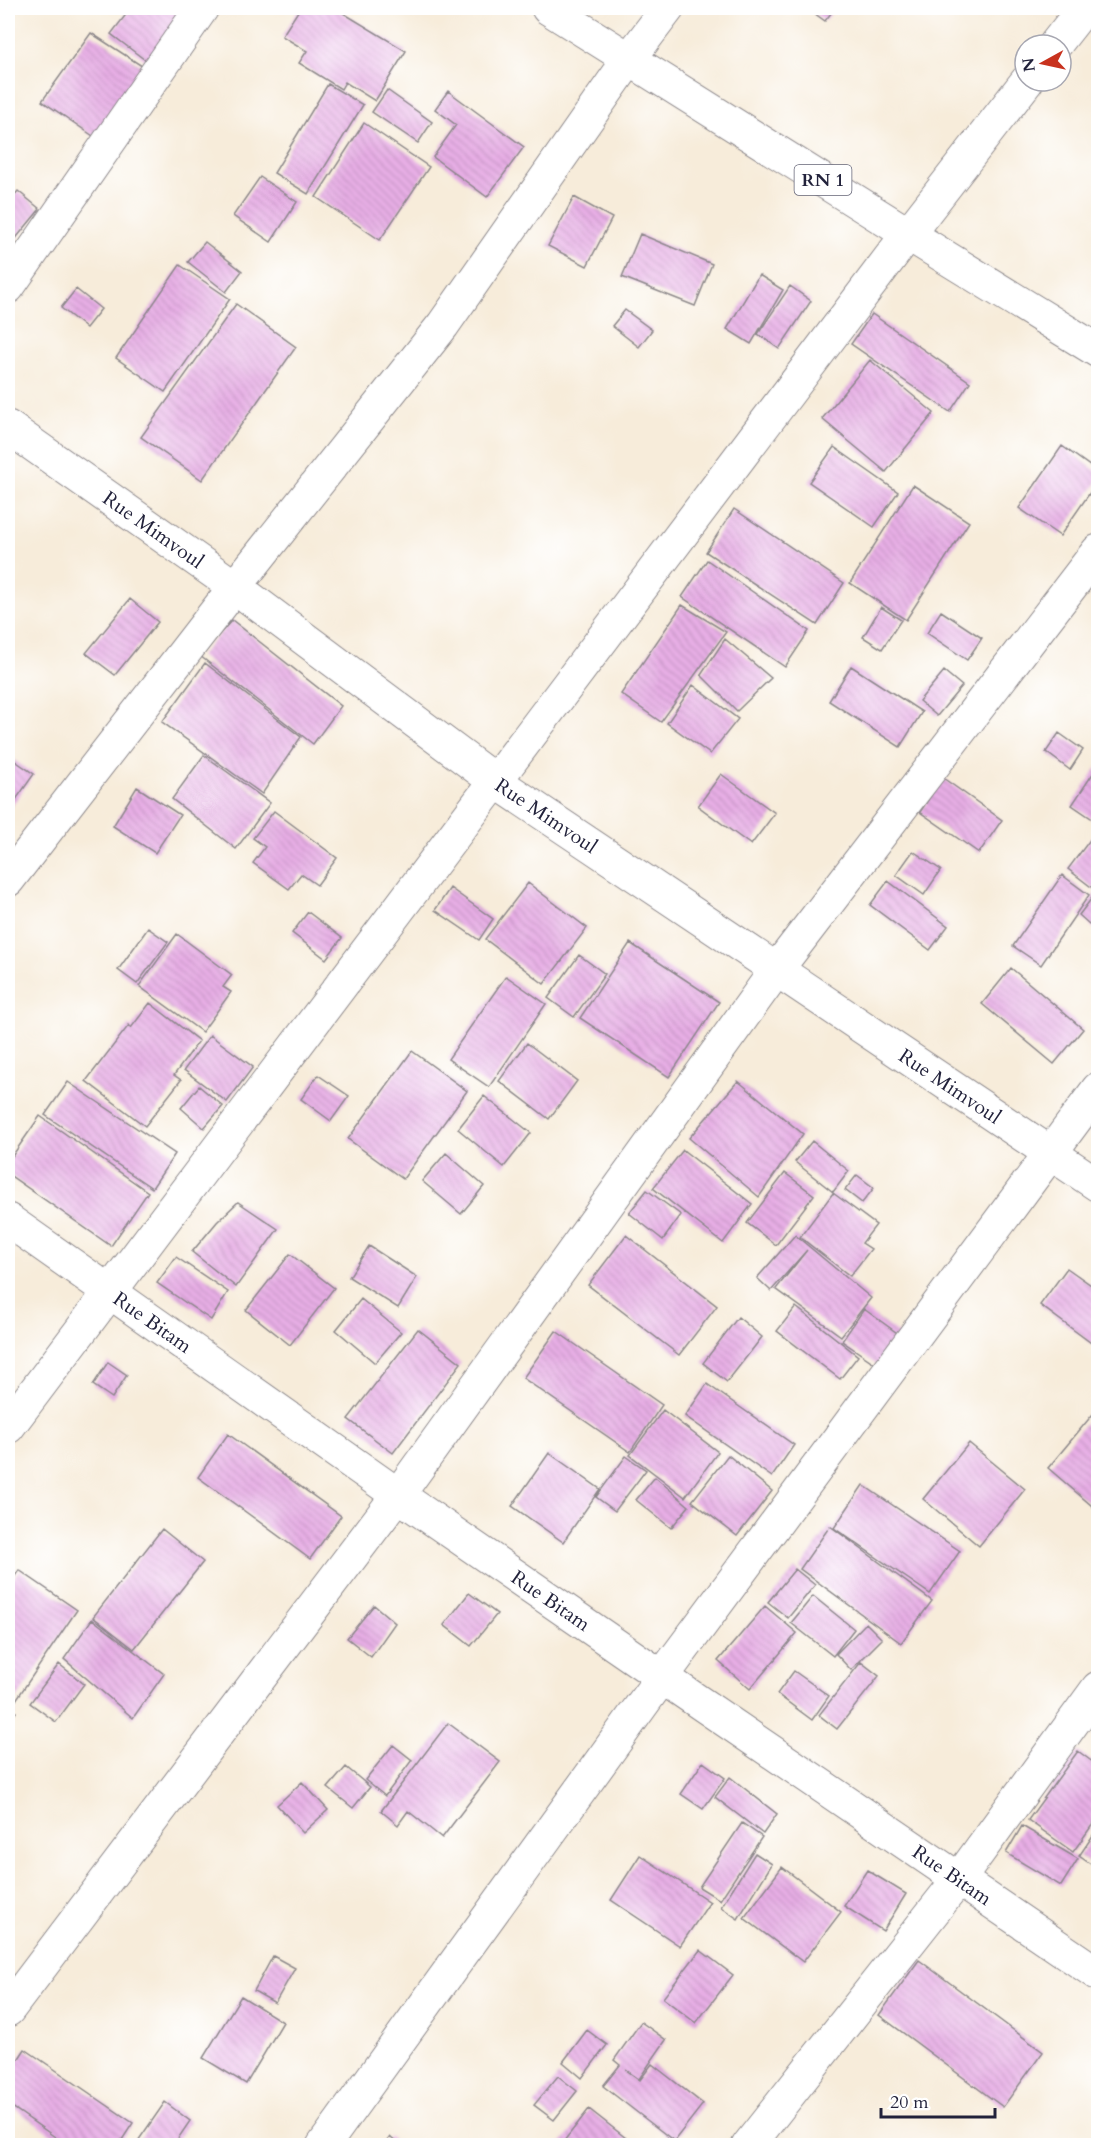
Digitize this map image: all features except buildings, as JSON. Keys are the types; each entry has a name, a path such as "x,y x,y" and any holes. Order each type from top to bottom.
{"main road":[{"path":"8,286 202,8"},
{"name":"RN 1","path":"548,8 630,57 908,234 1098,351"},
{"path":"8,880 235,587 443,325 630,57 668,8"},
{"path":"1064,33 1084,8"},
{"path":"8,1427 908,234 1018,93"},
{"name":"Rue Mimvoul","path":"8,428 235,587 495,781 1098,1185"},
{"path":"8,2010 398,1495 777,969 1098,551"},
{"path":"323,2145 662,1677 1098,1089"},
{"name":"Rue Bitam","path":"8,1220 398,1495 1098,1974"},
{"path":"748,2145 959,1879 1098,1688"}]}
